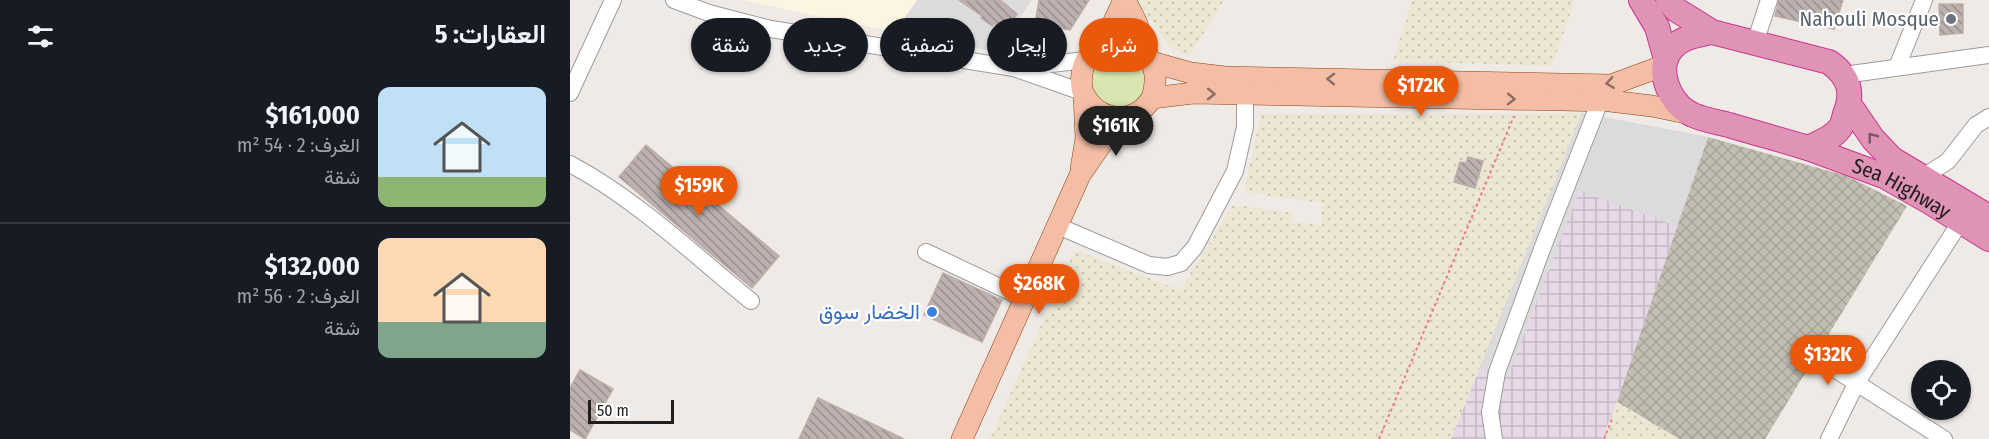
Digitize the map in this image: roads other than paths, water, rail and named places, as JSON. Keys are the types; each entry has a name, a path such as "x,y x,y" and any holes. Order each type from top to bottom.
{"highway":[{"path":"1641,0 1657,27 1665,62 1666,83 1673,98 1691,114"},
{"path":"1675,3 1712,32 1829,62 1844,75 1850,89 1849,105 1840,128 1828,138 1808,148"},
{"path":"1665,62 1671,48 1683,39 1712,32"},
{"name":"Sea Highway","path":"1849,105 1873,139 1892,159 1989,217"},
{"name":"Sea Highway","path":"1691,114 1808,148 1884,176 1989,239"}],"main road":[{"path":"1116,18 1125,0"},
{"path":"1125,0 1134,18"},
{"path":"1158,62 1191,74 1225,77 1611,85 1665,62"},
{"path":"1080,175 1086,138 1082,72"},
{"path":"962,439 1080,175 1102,142 1125,118 1141,111 1152,98 1156,80 1154,72"},
{"path":"1152,98 1193,93 1600,100 1652,106 1691,114"},
{"path":"1083,94 1094,109 1108,117 1125,118"}],"street":[{"path":"570,93 614,0"},
{"path":"674,0 709,13 771,29 987,64"},
{"path":"1755,43 1769,0"},
{"path":"1897,67 1924,0"},
{"path":"1844,75 1989,55"},
{"path":"1025,72 1083,94"},
{"path":"1058,225 1149,265 1167,267 1181,263 1195,247 1235,171 1245,127 1245,94"},
{"path":"1494,439 1490,412 1497,372 1600,100"},
{"path":"1923,177 1948,160 1976,124 1989,117"},
{"path":"1944,190 1948,160"},
{"path":"570,164 591,175 640,210 751,301"},
{"path":"1829,439 1856,384 1961,221"},
{"path":"926,252 1025,299"},
{"path":"1818,359 1944,439"}],"place":[{"name":"Nahouli Mosque","path":"1951,19"},
{"name":"الخضار سوق","path":"932,312"}]}
